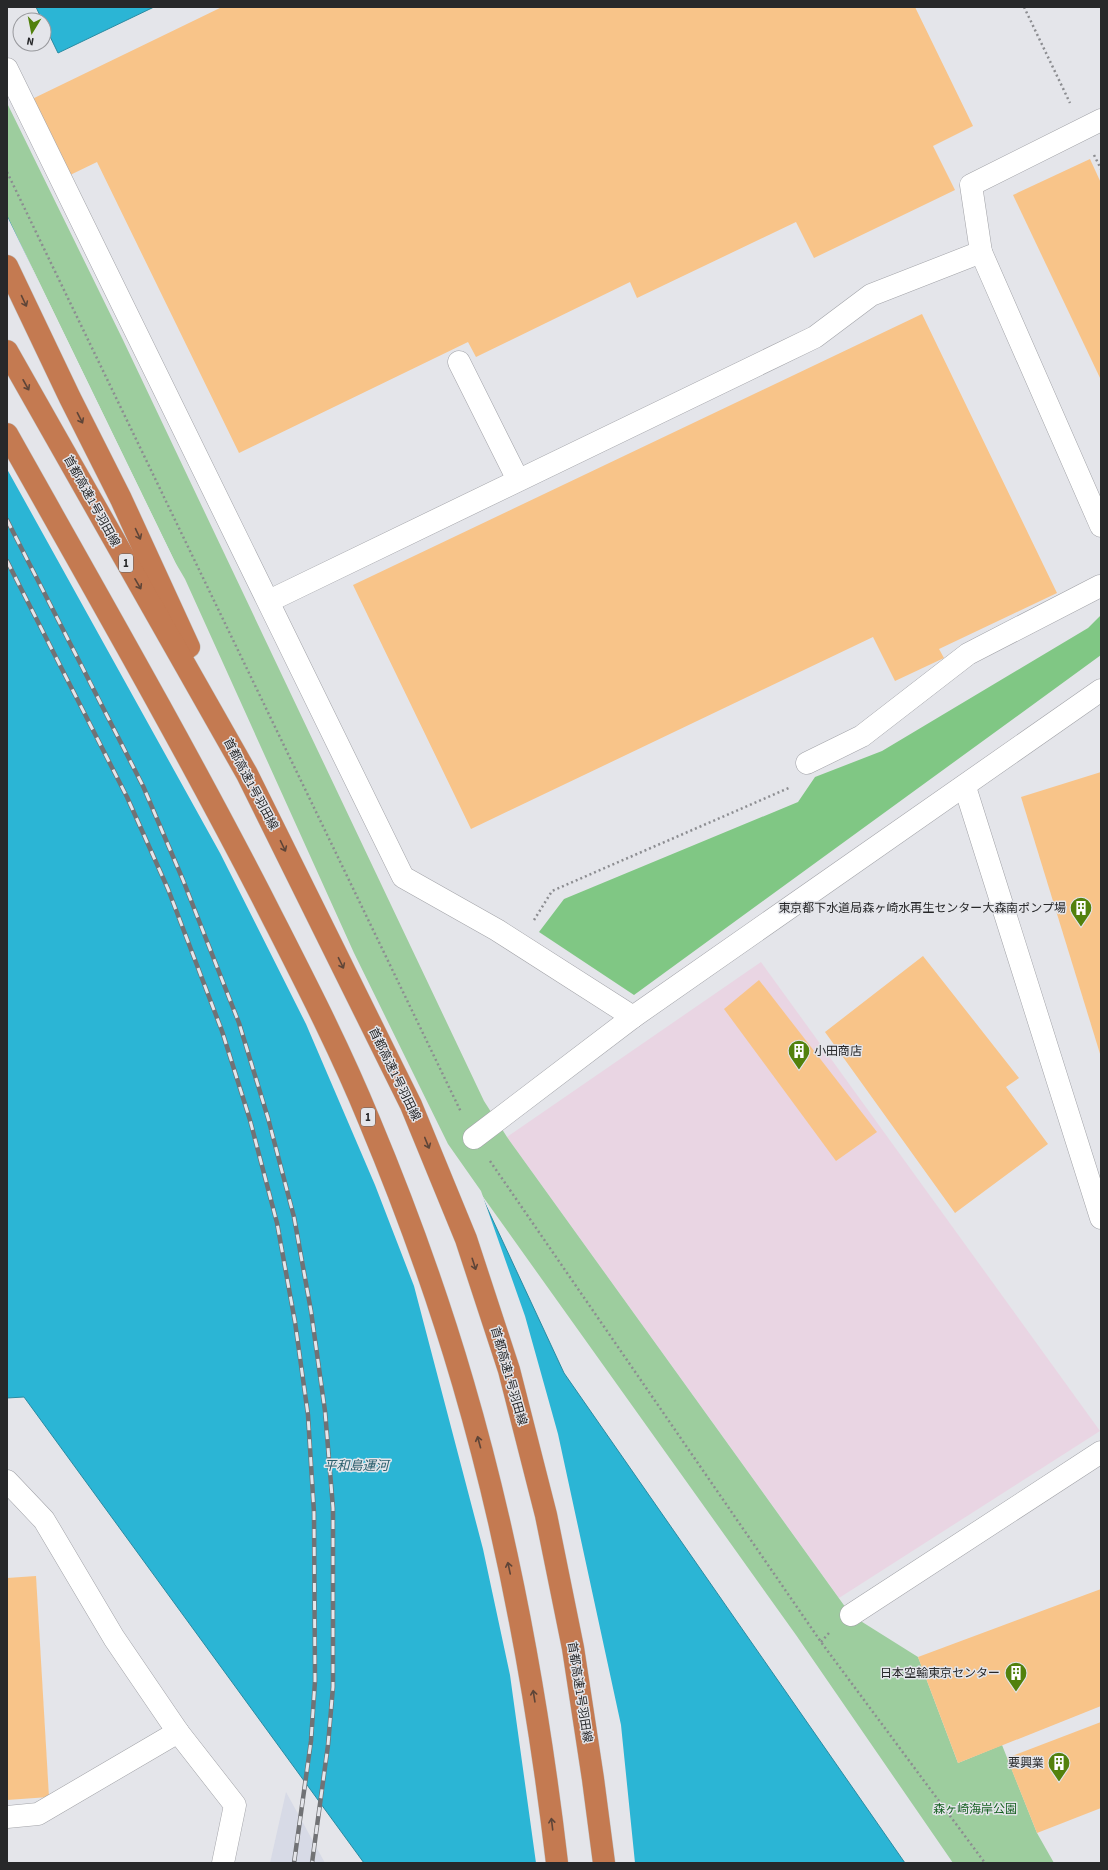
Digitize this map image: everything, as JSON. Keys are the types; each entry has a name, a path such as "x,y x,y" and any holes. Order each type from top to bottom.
{"highway":[{"path":"7,266 70,398 122,499 247,774"},
{"name":"首都高速1号羽田線","path":"7,351 247,774 411,1105 466,1239 509,1370 546,1515 573,1648 604,1863"},
{"name":"1","path":"7,434 204,785 311,992 368,1118 422,1256 464,1384 498,1516 528,1658 546,1774 557,1863"}],"street":[{"path":"7,69 403,877 518,944 633,1017"},
{"path":"1101,120 971,185 981,252 1101,526"},
{"path":"269,601 815,336 871,295 981,252"},
{"path":"459,362 518,480"},
{"path":"807,763 862,736 968,654 1101,584"},
{"path":"474,1138 633,1017 965,787 1101,690"},
{"path":"965,787 1101,1218"},
{"path":"851,1615 1101,1452"},
{"path":"7,1480 44,1520 114,1638 178,1732 235,1805 223,1863"},
{"path":"7,1817 38,1814 178,1732"}],"path":[{"path":"1024,7 1071,106"},
{"path":"1091,148 1101,169"},
{"path":"7,172 474,1138 821,1642 985,1863"},
{"path":"518,944 552,891 792,786 807,763"}],"shaded area":[{"path":"761,962 1100,1431 839,1598 507,1137"},
{"path":"286,1792 325,1863 270,1863"}],"green space":[{"name":"森ヶ崎海岸公園","path":"7,103 123,340 484,1101 507,1137 851,1615 918,1657 958,1763 1002,1745 1037,1833 1054,1863 953,1863 796,1635 446,1145 352,953 175,562 7,216"},
{"path":"1101,615 1101,655 634,995 539,932 564,899 798,802 815,777 882,751 1088,628"}],"water":[{"path":"36,7 154,7 58,53 52,41 52,12 38,12"},
{"name":"平和島運河","path":"7,216 352,953 446,1145 483,1199 564,1373 905,1863 364,1863 24,1397 7,1398"}],"pier":[{"path":"7,216 175,562 185,579 354,953 448,1144 481,1191 525,1316 558,1434 621,1725 635,1863 536,1863 510,1675 483,1549 414,1286 375,1185 306,1024 220,853 7,469"}],"building":[{"path":"222,7 915,7 973,126 933,146 955,190 814,258 796,222 637,298 630,282 476,357 468,342 239,453 97,162 66,177 28,101"},
{"path":"1090,159 1101,183 1101,380 1013,195"},
{"path":"922,314 1057,593 939,649 944,658 895,681 873,637 471,829 353,585"},
{"name":"東京都下水道局森ヶ崎水再生センター大森南ポンプ場","path":"1101,772 1101,1057 1021,797"},
{"path":"923,956 1019,1078 1006,1087 1048,1144 955,1213 825,1032"},
{"name":"小田商店","path":"759,980 877,1132 836,1161 724,1009"},
{"path":"36,1576 49,1797 7,1800 7,1578"},
{"name":"日本空輸東京センター","path":"1101,1589 1101,1706 958,1763 918,1657"},
{"name":"要興業","path":"1101,1722 1101,1808 1037,1833 1007,1758"}],"railway":[{"path":"7,520 143,786 183,880 239,1023 268,1118 294,1217 311,1311 325,1411 333,1508 333,1687 328,1745 312,1863"},
{"path":"7,561 127,797 168,889 222,1031 250,1120 277,1223 295,1322 308,1415 314,1513 315,1681 311,1741 294,1863"}],"place":[{"name":"東京都下水道局森ヶ崎水再生センター大森南ポンプ場","path":"1081,928"},
{"name":"小田商店","path":"799,1070"},
{"name":"日本空輸東京センター","path":"1016,1692"},
{"name":"要興業","path":"1059,1782"}]}
